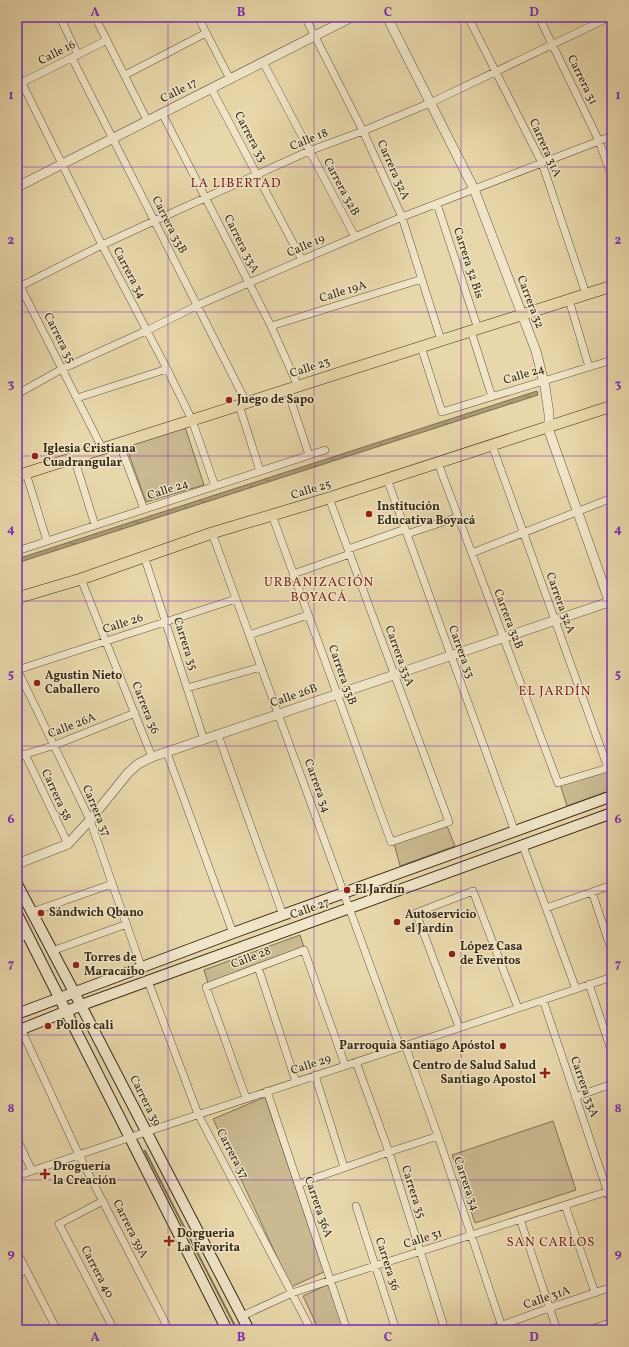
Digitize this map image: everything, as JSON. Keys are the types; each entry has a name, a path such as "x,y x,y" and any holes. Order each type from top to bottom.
{"main road":[{"name":"Calle 23","path":"22,475 102,448 612,286"},
{"name":"Calle 25","path":"17,598 81,579 212,533 329,498 610,406"},
{"name":"Calle 27","path":"17,1014 141,966 612,796"},
{"name":"Calle 27","path":"19,1030 82,1005 612,813"},
{"name":"Carrera 39","path":"17,884 82,1005 249,1330"},
{"path":"17,914 227,1330"},
{"path":"122,1122 127,1125 133,1125 137,1121 139,1115"},
{"path":"136,1152 138,1147 145,1143 150,1143 154,1146"}],"street":[{"name":"Carrera 33B","path":"60,17 75,56 113,138 198,305 242,404 260,471"},
{"path":"95,17 147,120"},
{"path":"198,17 230,80"},
{"name":"Carrera 32A","path":"305,17 363,131 402,217 441,340"},
{"name":"Calle 17","path":"17,187 352,17"},
{"name":"Carrera 32","path":"387,17 474,189 522,314 536,351 544,384 550,414 549,430 611,604"},
{"name":"Carrera 31A","path":"468,17 542,163 586,294"},
{"name":"Carrera 31","path":"539,17 599,141 612,176"},
{"name":"Calle 18","path":"18,285 154,221 309,151 430,104 610,17"},
{"path":"125,75 206,34"},
{"name":"Calle 16","path":"20,84 107,40"},
{"name":"Carrera 32B","path":"263,62 355,237"},
{"name":"Carrera 34","path":"17,73 20,84 102,245 148,330 192,420 215,486"},
{"name":"Carrera 33","path":"212,88 302,260"},
{"name":"Carrera 33A","path":"162,113 271,326 298,386"},
{"name":"Calle 19","path":"17,394 62,369 148,330 198,305 402,217 612,136"},
{"name":"Carrera 32 Bis","path":"437,204 492,397"},
{"name":"Calle 19A","path":"271,326 422,279"},
{"name":"Carrera 35","path":"18,285 102,448"},
{"path":"568,300 589,367"},
{"name":"Calle 24","path":"421,347 442,412 492,397 544,384 612,360"},
{"path":"77,398 167,369"},
{"path":"287,390 309,455"},
{"path":"610,406 612,418"},
{"path":"119,443 144,509"},
{"name":"Carrera 32A","path":"492,445 608,768 558,783"},
{"name":"Calle 24","path":"17,551 325,450"},
{"path":"74,458 95,525"},
{"name":"Carrera 32B","path":"438,463 558,783"},
{"path":"22,475 47,541"},
{"name":"Carrera 33","path":"387,479 515,832"},
{"name":"Carrera 33A","path":"329,498 449,822 391,842"},
{"path":"472,553 612,498"},
{"name":"Carrera 33B","path":"272,515 391,842"},
{"path":"293,574 349,551 458,517"},
{"name":"Carrera 34","path":"212,533 349,908 438,1136 502,1328"},
{"name":"Carrera 35","path":"144,556 204,740"},
{"name":"Carrera 36","path":"81,579 152,757"},
{"name":"Calle 26","path":"17,670 236,599"},
{"name":"Calle 26B","path":"17,864 68,844 90,820 128,773 138,764 152,757 218,736 394,674 555,620 611,604"},
{"path":"250,635 308,615"},
{"path":"187,688 261,667"},
{"name":"Carrera 37","path":"17,670 55,745 90,820 141,966"},
{"name":"Calle 26A","path":"17,757 55,745 135,713"},
{"path":"218,736 283,915"},
{"path":"167,753 233,933"},
{"name":"Carrera 38","path":"25,754 68,844"},
{"path":"523,846 576,989"},
{"path":"32,912 112,884"},
{"path":"546,908 612,885"},
{"path":"459,1028 416,913 473,891 518,1008"},
{"path":"592,892 612,952"},
{"path":"52,951 127,924"},
{"path":"17,939 28,935"},
{"name":"Calle 28","path":"246,1098 206,987 304,950 345,1065"},
{"path":"258,967 296,1082"},
{"name":"Calle 29","path":"17,1176 147,1131 612,977"},
{"name":"Carrera 37","path":"148,981 198,1114 311,1330"},
{"path":"589,984 612,1053"},
{"name":"Carrera 33A","path":"542,1000 575,1097 610,1190 612,1205"},
{"name":"Carrera 39A","path":"19,1030 79,1154 169,1330"},
{"name":"Carrera 35","path":"356,1062 389,1152 445,1330"},
{"path":"316,1075 344,1167"},
{"path":"575,1097 612,1084"},
{"name":"Carrera 36A","path":"267,1091 347,1330"},
{"path":"298,1184 438,1136"},
{"path":"17,1139 32,1171"},
{"name":"Calle 31","path":"242,1316 292,1293 610,1190"},
{"name":"Carrera 40","path":"103,1201 59,1224 114,1330"},
{"path":"565,1205 595,1293"},
{"name":"Carrera 36","path":"356,1206 396,1330"},
{"path":"520,1219 557,1330"},
{"path":"17,1252 57,1330"},
{"path":"17,1274 26,1270"},
{"name":"Calle 31A","path":"489,1330 502,1328 549,1308 612,1287"},
{"path":"590,1330 603,1328 612,1322"}],"shaded area":[{"path":"185,427 204,485 146,502 126,446"},
{"path":"607,769 612,783 612,790 567,806 560,784"},
{"path":"447,826 455,846 400,866 394,843"},
{"path":"300,935 304,947 208,983 204,970"},
{"path":"265,1097 324,1272 291,1287 213,1119"},
{"path":"553,1121 576,1190 475,1223 452,1155"},
{"path":"329,1284 344,1330 319,1330 303,1296"}],"water":[{"path":"537,391 538,395 17,563 17,559"}],"waterway":[{"path":"145,1151 237,1330"}],"place":[{"name":"Juego de Sapo","path":"229,400"},
{"name":"Iglesia Cristiana Cuadrangular","path":"35,456"},
{"name":"Institución Educativa Boyacá","path":"369,514"},
{"name":"Agustin Nieto Caballero","path":"37,683"},
{"name":"El Jardín","path":"347,890"},
{"name":"Sándwich Qbano","path":"41,913"},
{"name":"Autoservicio el Jardín","path":"397,922"},
{"name":"López Casa de Eventos","path":"452,954"},
{"name":"Torres de Maracaibo","path":"76,965"},
{"name":"Pollos cali","path":"48,1026"},
{"name":"Parroquia Santiago Apóstol","path":"503,1046"},
{"name":"Centro de Salud Salud Santiago Apostol","path":"545,1073"},
{"name":"Droguería la Creación","path":"45,1174"},
{"name":"Dorgueria La Favorita","path":"169,1241"}],"district":[{"name":"LA LIBERTAD","path":"236,184"},
{"name":"URBANIZACIÓN BOYACÁ","path":"319,590"},
{"name":"EL JARDÍN","path":"555,692"},
{"name":"SAN CARLOS","path":"551,1243"}]}
